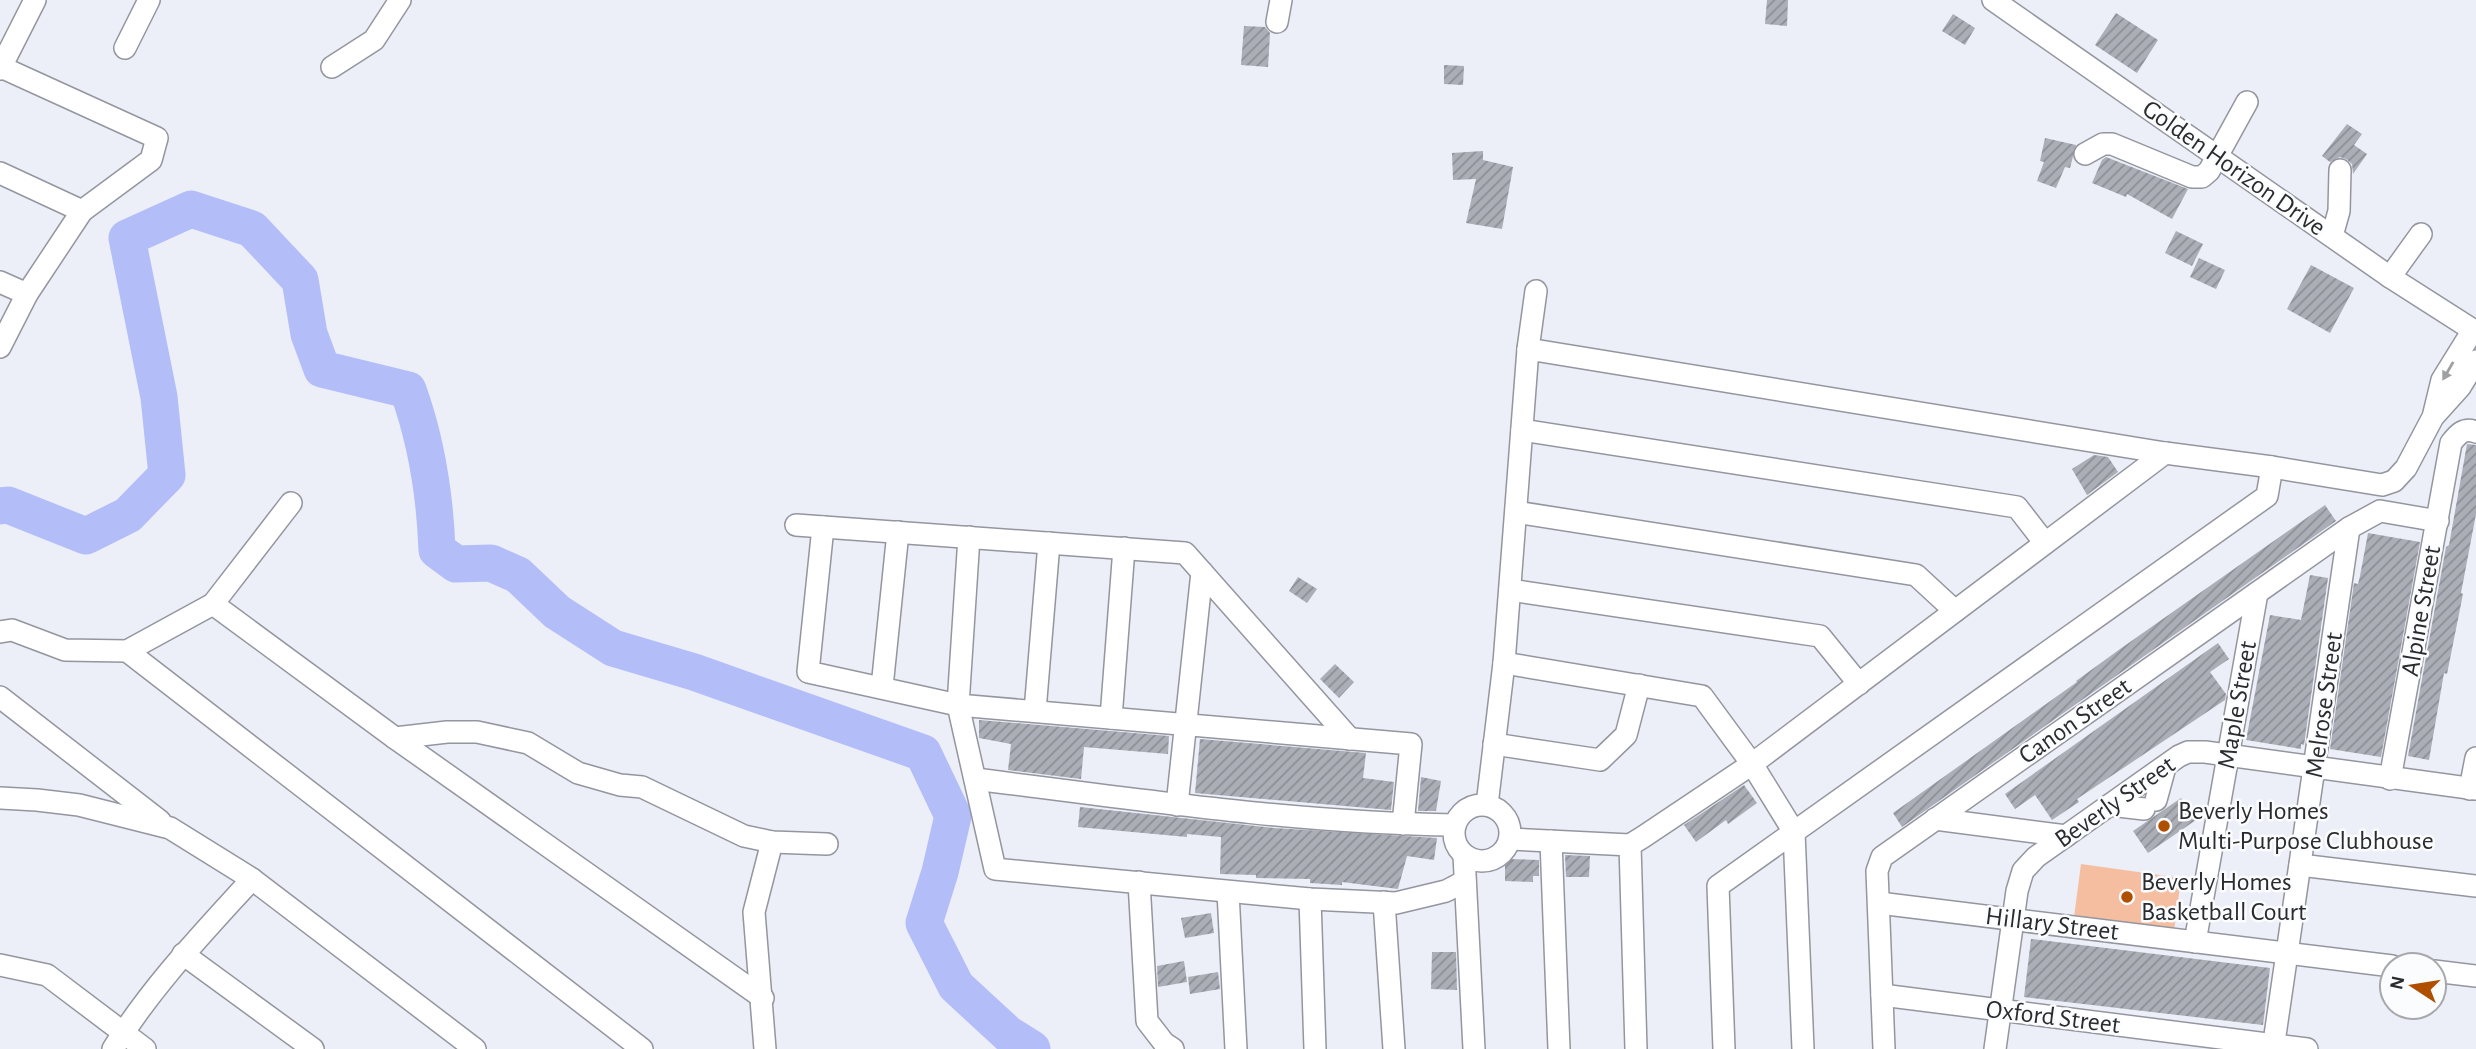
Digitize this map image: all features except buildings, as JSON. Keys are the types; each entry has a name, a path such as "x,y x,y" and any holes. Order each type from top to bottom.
{"street":[{"path":"0,347 27,294 82,211 151,160 157,138 0,68 35,0"},
{"path":"125,48 149,0"},
{"path":"332,67 374,40 400,0"},
{"path":"1277,22 1281,0"},
{"name":"Golden Horizon Drive","path":"1993,0 2390,277 2474,331"},
{"path":"2085,154 2103,144 2112,144 2192,177 2202,177 2209,172 2247,102"},
{"path":"2332,236 2339,211 2340,170"},
{"path":"0,173 82,211"},
{"path":"2390,277 2421,234"},
{"path":"0,282 27,294"},
{"path":"1487,805 1504,663 1528,349 1536,291"},
{"path":"2433,417 2442,380 2474,331"},
{"path":"1528,349 2165,453 2382,485 2394,481 2406,468 2433,417 2460,387 2476,361"},
{"path":"1522,430 2017,507 2045,543"},
{"name":"Alpine Street","path":"2390,779 2451,443 2464,430 2476,432"},
{"path":"1510,839 1630,845 1752,764 2165,453"},
{"path":"1724,1049 1717,886 2267,496 2272,467"},
{"path":"0,632 12,630 65,650 127,651 212,604 291,503"},
{"name":"Canon Street","path":"1884,1049 1877,871 1882,858 2349,528 2380,511 2438,521"},
{"path":"1516,512 1916,575 1955,611"},
{"path":"796,525 1185,552 1350,739"},
{"path":"823,527 808,672 958,705 1411,744 1403,824"},
{"name":"Melrose Street","path":"2274,1047 2349,528"},
{"path":"882,687 898,532"},
{"path":"969,537 958,705 995,869 1139,881 1310,900 1396,903 1446,891 1465,881"},
{"path":"1035,711 1049,543"},
{"path":"1111,718 1124,548"},
{"path":"1177,804 1202,572"},
{"path":"1510,590 1820,636 1858,684"},
{"name":"Maple Street","path":"2195,942 2257,593"},
{"path":"212,604 762,999"},
{"path":"127,651 642,1049"},
{"path":"1504,663 1702,696 1752,764 1794,832 1803,1049"},
{"path":"1494,744 1600,760 1626,735 1639,685"},
{"path":"0,697 170,828 252,880 475,1049"},
{"path":"395,738 447,732 477,732 528,743 578,773 642,788 744,836 772,842 827,844"},
{"name":"Beverly Street","path":"1995,1049 2013,919 2023,871 2036,857 2179,756 2188,752 2228,756 2473,789"},
{"path":"2473,789 2476,758"},
{"path":"2110,805 2150,805 2165,767"},
{"path":"975,779 1177,804 1403,824 1455,825"},
{"path":"0,799 79,805 170,828"},
{"path":"1464,855 1481,862 1491,861 1507,848 1511,830 1503,814 1487,805 1471,807 1458,817 1455,825 1455,841 1464,855 1474,1049"},
{"path":"1935,819 2066,836"},
{"path":"1551,841 1559,1049"},
{"path":"765,1049 754,912 772,842"},
{"path":"1630,845 1636,1049"},
{"path":"2300,865 2476,886"},
{"path":"118,1041 183,954 252,880"},
{"path":"1139,881 1147,1021 1164,1043 1173,1049"},
{"path":"1228,892 1236,1049"},
{"path":"1310,900 1315,1049"},
{"path":"1384,902 1394,1049"},
{"name":"Hillary Street","path":"1879,903 2378,964"},
{"path":"183,954 313,1049"},
{"path":"0,965 47,975 118,1041 145,1049"},
{"path":"2448,973 2476,976"},
{"name":"Oxford Street","path":"1882,995 2274,1047 2307,1049"}],"shaded area":[{"name":"Beverly Homes Basketball Court","path":"2081,864 2181,878 2174,931 2074,917"}],"waterway":[{"path":"0,506 8,505 86,536 128,515 167,475 159,397 127,238 191,209 252,229 300,280 309,334 322,369 408,390 428,469 437,550 456,564 491,563 518,575 557,612 613,648 694,672 923,753 953,816 940,872 924,923 956,986 1008,1034 1032,1049"}],"place":[{"name":"Beverly Homes Multi-Purpose Clubhouse","path":"2164,826"},
{"name":"Beverly Homes Basketball Court","path":"2127,897"}]}
